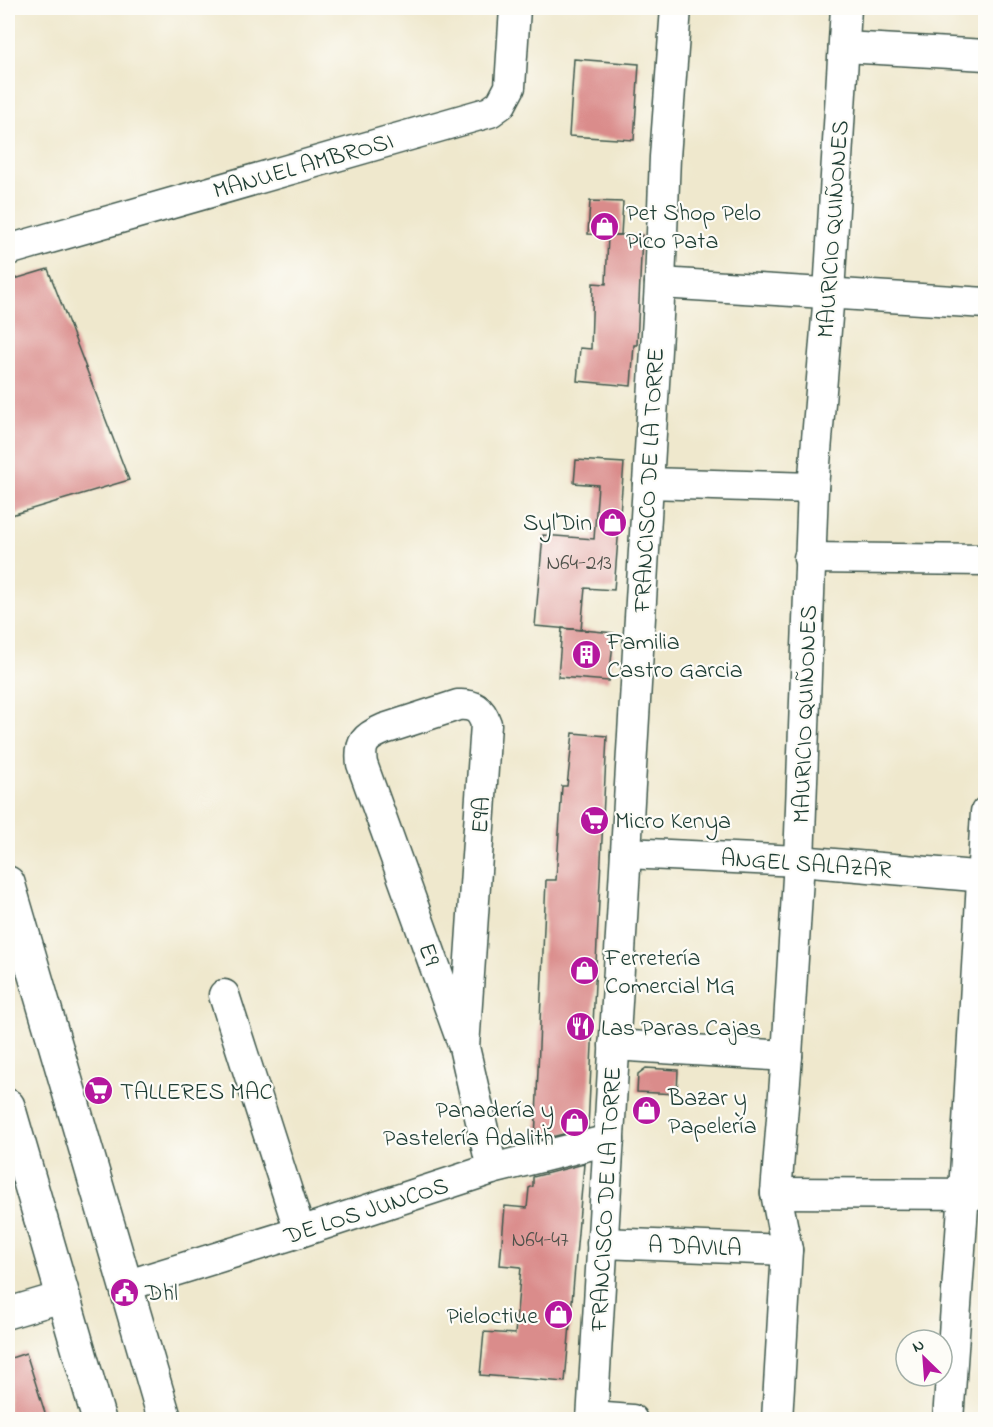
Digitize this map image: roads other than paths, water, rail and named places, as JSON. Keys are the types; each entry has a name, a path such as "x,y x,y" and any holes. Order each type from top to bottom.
{"main road":[{"path":"8,883 165,1419"},
{"path":"8,1106 99,1419"}],"street":[{"name":"MANUEL AMBROSI","path":"8,250 490,112 501,104 510,87 515,8"},
{"name":"FRANCISCO DE LA TORRE","path":"592,1418 660,283 665,157 676,8"},
{"name":"MAURICIO QUIÑONES","path":"777,1419 787,1250 776,1193 799,861 813,488 829,293 846,8"},
{"path":"844,47 986,55"},
{"path":"660,283 986,303"},
{"path":"648,483 813,488"},
{"path":"809,558 986,560"},
{"name":"E9A","path":"363,742 372,734 384,729 458,705 475,706 482,713 486,724 464,1047"},
{"name":"E9","path":"363,742 360,752 362,764 464,1047 492,1169"},
{"path":"948,1419 975,1193 986,812"},
{"name":"ANGEL SALAZAR","path":"626,853 799,861 983,877"},
{"path":"224,995 300,1232"},
{"path":"614,1045 787,1056"},
{"name":"DE LOS JUNCOS","path":"125,1286 492,1169 609,1140"},
{"path":"776,1193 975,1193"},
{"name":"A DAVILA","path":"602,1243 787,1250"},
{"path":"8,1313 62,1297"},
{"path":"592,1418 632,1419"}],"place":[{"name":"Pet Shop Pelo Pico Pata","path":"605,226"},
{"name":"Syl'Din","path":"613,522"},
{"name":"Familia Castro Garcia","path":"586,655"},
{"name":"Micro Kenya","path":"594,820"},
{"name":"Ferretería Comercial MG","path":"584,971"},
{"name":"Las Paras Cajas","path":"580,1027"},
{"name":"TALLERES MAC","path":"99,1091"},
{"name":"Bazar y Papelería","path":"647,1111"},
{"name":"Panadería y Pastelería Adalith","path":"575,1123"},
{"name":"Dhl","path":"124,1292"},
{"name":"Pieloctiue","path":"559,1315"}]}
